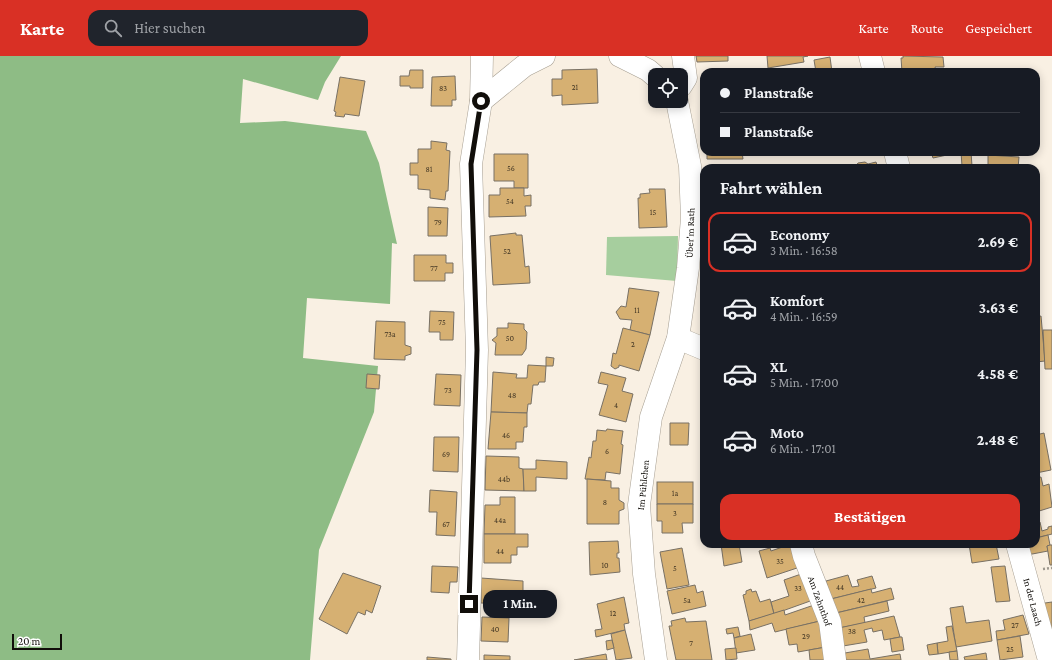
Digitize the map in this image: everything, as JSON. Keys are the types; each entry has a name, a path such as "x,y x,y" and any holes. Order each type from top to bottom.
{"street":[{"path":"468,660 477,350 471,164 481,101 482,56"},
{"path":"481,101 524,66 544,56"},
{"path":"620,56 648,70"},
{"path":"683,56 685,68"},
{"path":"870,56 873,68"},
{"name":"Über'm Rath","path":"678,108 690,166 692,218 688,268 678,338"},
{"path":"678,338 700,347"},
{"name":"Im Pühlchen","path":"656,660 644,574 639,505 651,416 678,338"},
{"name":"Am Zehnthof","path":"802,548 830,622 835,660"},
{"name":"In der Laach","path":"1018,548 1049,660"}],"green space":[{"path":"0,56 341,56 325,82 318,100 243,79 240,123 285,121 366,131 379,163 397,244 392,243 390,304 307,298 303,358 378,366 374,412 319,550 310,660 0,660"},
{"path":"678,236 677,281 606,275 607,237"}],"building":[{"path":"696,56 728,56 728,61 697,62"},
{"path":"767,56 808,56 803,57 804,62 768,68"},
{"path":"903,56 943,57 944,67 902,68 901,58 903,58"},
{"path":"830,57 831,68 815,68 814,60"},
{"path":"597,69 598,103 562,105 562,95 552,96 552,79 562,79 562,70"},
{"path":"410,70 423,70 423,88 400,86 400,76 409,76"},
{"path":"455,76 456,100 452,100 452,106 431,106 432,77"},
{"path":"340,77 365,81 359,116 345,114 344,117 335,116 336,112 334,111"},
{"path":"431,141 447,143 446,150 450,151 448,191 446,191 445,200 430,198 430,190 418,189 418,175 410,175 410,163 418,163 418,149 431,149"},
{"path":"494,154 528,154 528,188 514,188 514,181 494,181"},
{"path":"707,156 743,156 743,159 707,159"},
{"path":"961,156 971,156 972,164 962,164"},
{"path":"988,156 1019,157 1018,164 988,164"},
{"path":"865,162 868,164 857,164"},
{"path":"500,188 524,188 524,196 531,195 531,206 525,206 526,216 489,217 489,195 500,195"},
{"path":"649,189 665,189 667,227 639,228 638,198 640,198 640,194 650,193"},
{"path":"428,207 448,208 447,236 428,236"},
{"path":"516,233 516,235 522,235 525,267 529,266 530,283 493,285 490,236"},
{"path":"414,255 446,255 446,263 453,263 453,273 445,273 445,281 414,281"},
{"path":"629,288 659,292 650,335 630,330 632,320 620,319 616,312 621,306 626,307"},
{"path":"430,311 454,312 453,340 440,340 440,332 429,332"},
{"path":"1040,316 1045,361 1040,362"},
{"path":"376,321 405,322 405,345 411,347 411,354 405,356 405,360 374,359"},
{"path":"508,323 524,324 524,329 527,332 526,349 522,355 495,355 496,343 492,340 497,336 497,328 508,328"},
{"path":"623,328 650,335 639,371 619,365 619,367 615,369 611,366 613,353 616,354"},
{"path":"1043,330 1052,330 1052,369 1045,369"},
{"path":"546,357 554,358 553,366 546,366"},
{"path":"528,365 546,366 545,382 539,382 538,385 533,385 531,404 528,404 527,413 491,412 493,372 517,374 516,378 527,378"},
{"path":"601,372 626,378 622,391 633,394 626,422 599,415 608,385 598,383"},
{"path":"367,374 380,375 379,389 366,388"},
{"path":"436,374 461,375 460,406 434,405"},
{"path":"491,412 527,413 527,427 524,427 523,442 516,442 516,449 488,449"},
{"path":"670,423 689,423 688,445 670,445"},
{"path":"607,429 623,431 620,474 606,472 605,480 585,479 589,457 591,458 593,441 596,441 597,430 606,431"},
{"path":"1044,433 1051,470 1040,472 1040,434"},
{"path":"434,437 459,437 458,472 433,471"},
{"path":"486,456 519,457 519,468 523,469 524,491 485,490"},
{"path":"536,460 567,462 567,479 536,477 536,491 524,491 523,469 536,469"},
{"path":"1040,477 1043,486 1049,484 1052,507 1040,511"},
{"path":"587,479 611,481 611,488 619,488 619,500 624,503 624,509 619,511 619,524 587,524"},
{"path":"657,482 693,482 693,504 657,504"},
{"path":"430,490 457,492 455,536 436,535 437,512 429,512"},
{"path":"500,497 515,497 515,534 484,534 485,505 500,505"},
{"path":"657,504 693,504 693,523 682,523 683,533 662,533 662,521 657,521"},
{"path":"1040,522 1042,531 1052,526 1052,534 1040,537"},
{"path":"484,534 528,534 528,547 517,547 517,555 511,555 511,563 484,563"},
{"path":"1048,535 1050,545 1047,546 1048,551 1027,555 1026,548 1040,548 1040,537"},
{"path":"618,541 619,553 617,553 617,558 619,558 620,572 590,575 589,542"},
{"path":"1052,545 1052,565 1050,565 1047,546"},
{"path":"682,548 689,585 667,589 660,552"},
{"path":"722,548 740,548 742,562 724,566"},
{"path":"770,548 771,551 780,548 793,548 800,567 767,578 759,551"},
{"path":"970,548 997,548 999,559 972,563"},
{"path":"432,566 458,567 457,582 450,582 449,593 431,592"},
{"path":"1005,566 1010,601 996,602 991,567"},
{"path":"343,573 381,586 372,613 366,610 365,615 358,612 347,634 319,619"},
{"path":"804,573 813,600 774,614 771,602 789,596 784,580"},
{"path":"848,575 852,587 859,586 857,580 872,576 876,588 831,599 826,581"},
{"path":"481,578 523,581 523,610 506,610 507,604 481,603"},
{"path":"695,585 697,593 703,591 706,606 672,614 667,591"},
{"path":"891,588 894,599 836,613 831,599 871,589 872,593"},
{"path":"751,589 752,592 756,591 760,602 770,599 774,614 749,621 743,595 746,594 746,591"},
{"path":"624,597 629,623 624,624 625,630 596,637 595,630 602,629 597,604"},
{"path":"887,601 889,611 864,617 865,623 839,628 836,613"},
{"path":"1052,602 1052,636 1038,604"},
{"path":"814,605 820,621 775,632 772,623 750,630 749,621 784,610 785,615"},
{"path":"963,606 966,623 989,620 992,641 956,647 950,608"},
{"path":"1023,615 1029,634 997,640 996,631 1005,630 1003,620"},
{"path":"894,616 900,637 884,640 882,630 873,632 872,628 864,630 867,642 843,646 839,628"},
{"path":"482,617 509,618 508,642 481,641"},
{"path":"685,618 686,622 706,621 712,660 676,660 669,626 672,626 671,621"},
{"path":"820,621 826,647 798,652 797,644 789,645 786,629"},
{"path":"952,626 957,651 938,654 937,643 948,641 946,627"},
{"path":"738,627 740,636 734,638 733,633 727,634 726,629"},
{"path":"625,630 632,658 616,660 611,634"},
{"path":"751,634 755,650 736,653 734,638"},
{"path":"1020,636 1023,657 1000,660 997,640"},
{"path":"902,637 904,650 892,652 890,639"},
{"path":"612,640 614,648 607,650 606,641"},
{"path":"937,643 938,654 929,655 927,645"},
{"path":"826,647 829,660 810,660 809,650"},
{"path":"736,648 737,659 726,660 725,649"},
{"path":"868,649 870,659 900,654 901,660 846,660 845,653"},
{"path":"957,651 958,660 950,660 949,652"},
{"path":"986,653 987,660 965,660 964,657"},
{"path":"606,654 607,660 574,660"},
{"path":"484,655 510,656 510,660 484,660"},
{"path":"427,657 451,659 451,660 427,660"}],"route":[{"path":"469,604 477,350 471,164 474,132 481,101"}]}
